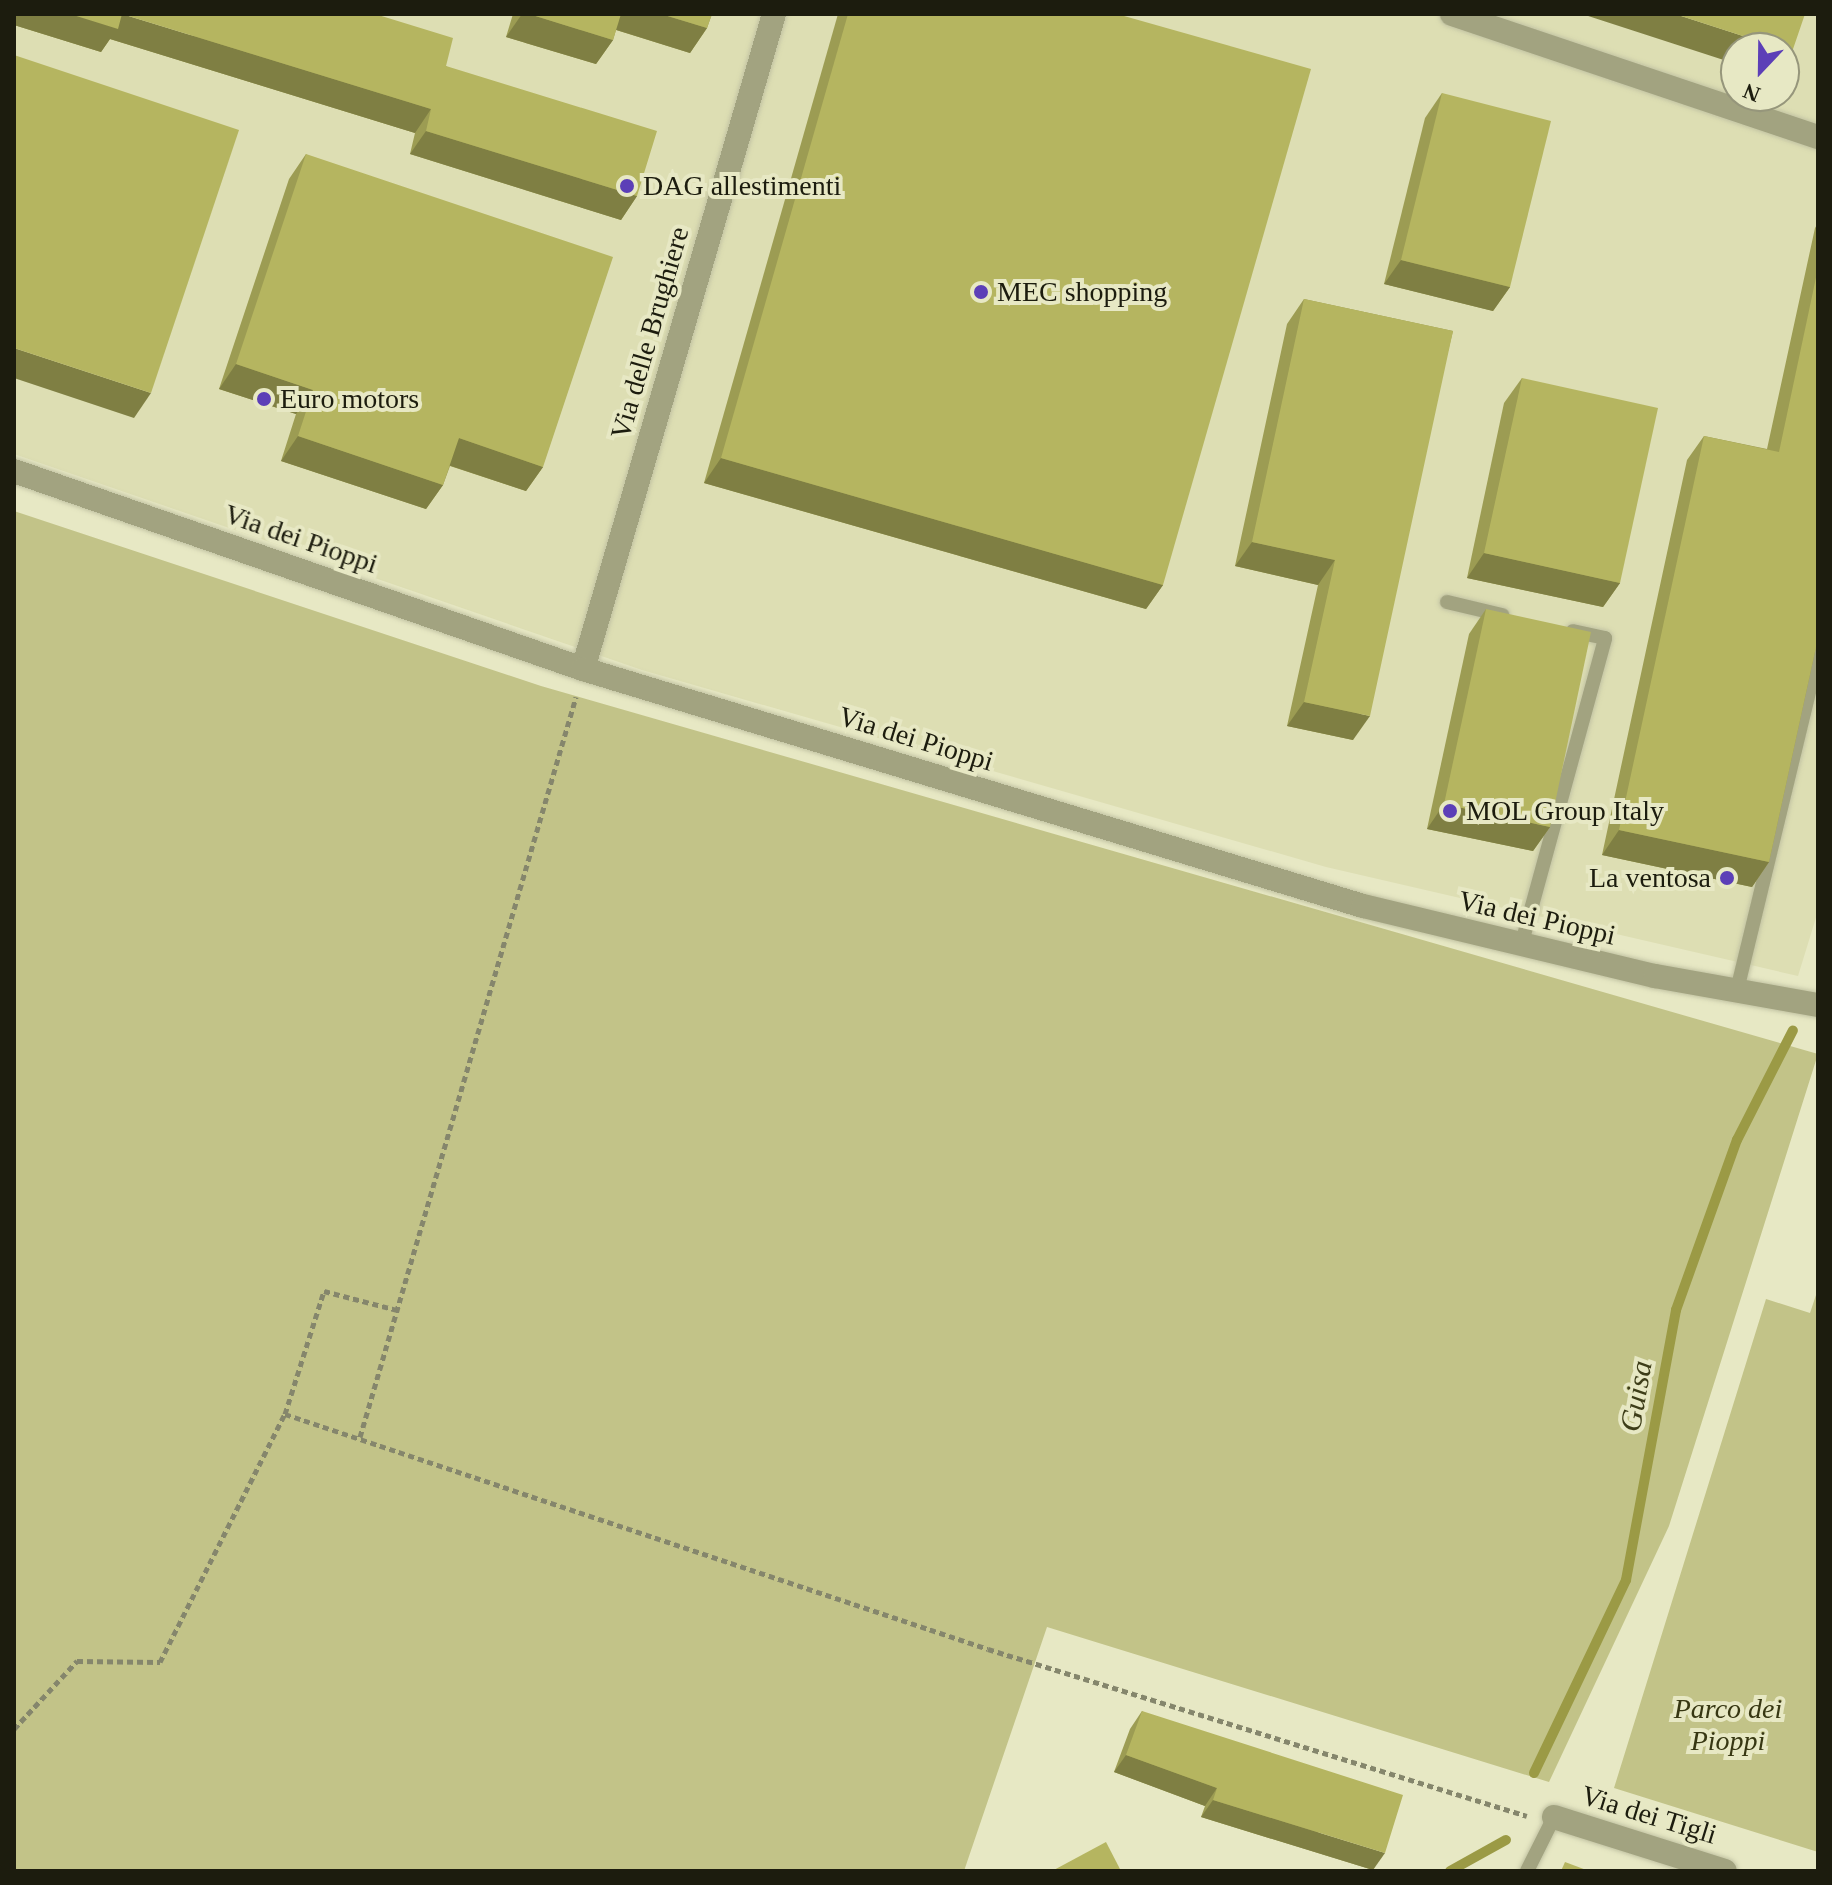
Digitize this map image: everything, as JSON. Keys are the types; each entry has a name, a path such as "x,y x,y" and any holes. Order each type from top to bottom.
{"street":[{"name":"Via delle Brughiere","path":"583,669 774,14"},
{"path":"1452,14 1818,137"},
{"name":"Via dei Pioppi","path":"14,471 583,669 1363,906 1521,946 1818,1005"},
{"name":"Via dei Tigli","path":"1554,1817 1725,1871"}],"lane":[{"path":"1447,602 1519,619"},
{"path":"1521,946 1605,638 1562,629"},
{"path":"1737,990 1818,656"},
{"path":"1527,1871 1554,1817"}],"path":[{"path":"360,1437 583,669"},
{"path":"14,1729 77,1661 160,1662 285,1414 324,1291 397,1310"},
{"path":"285,1414 1003,1653 1518,1816 1554,1817"}],"shaded area":[{"path":"14,14 1818,14 1818,911 1798,976 1326,867 642,670 14,454"}],"green space":[{"path":"14,511 541,686 1818,1054 1669,1526 1549,1782 1047,1627 964,1871 14,1871"},
{"name":"Parco dei Pioppi","path":"1818,1289 1818,1852 1614,1788 1766,1299 1810,1313"}],"building":[{"path":"70,14 122,14 118,29"},
{"path":"122,14 375,14 453,38 446,66 657,131 637,196 426,131 431,109"},
{"path":"529,14 621,14 613,40"},
{"path":"661,14 712,14 707,28"},
{"path":"848,14 1117,14 1311,69 1163,585 721,458"},
{"path":"1675,14 1805,14 1799,32 1731,32"},
{"path":"14,55 239,130 151,393 14,348"},
{"path":"1442,93 1551,121 1510,287 1401,260"},
{"path":"306,154 613,257 543,467 459,438 443,485 298,436 313,390 236,364"},
{"path":"1818,268 1818,638 1769,862 1619,830 1704,436 1779,452"},
{"path":"1304,299 1453,331 1370,716 1304,702 1335,560 1252,542"},
{"path":"1522,378 1658,408 1620,583 1484,553"},
{"path":"1486,609 1591,632 1550,827 1444,804"},
{"path":"1142,1711 1403,1795 1385,1853 1213,1800 1217,1788 1126,1755"},
{"path":"1106,1842 1121,1871 1052,1871"},
{"path":"1565,1862 1589,1871 1561,1871"}],"waterway":[{"name":"Guisa","path":"1534,1773 1626,1580 1676,1310 1737,1140 1793,1030"},
{"name":"Guisa","path":"1450,1871 1506,1840"}],"place":[{"name":"DAG allestimenti","path":"627,186"},
{"name":"MEC shopping","path":"981,292"},
{"name":"Euro motors","path":"264,399"},
{"name":"MOL Group Italy","path":"1450,811"},
{"name":"La ventosa","path":"1727,878"}]}
